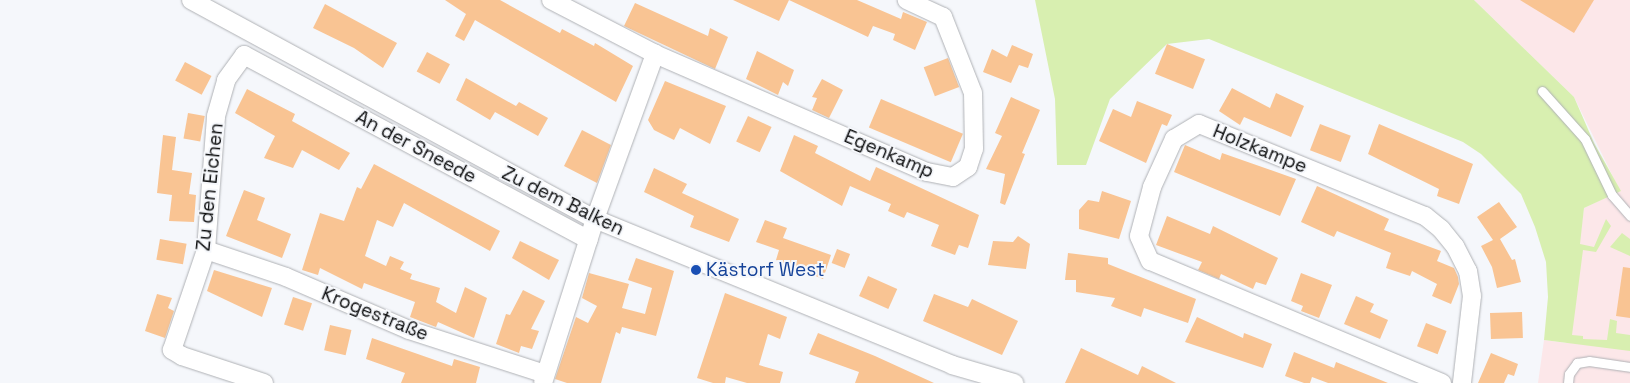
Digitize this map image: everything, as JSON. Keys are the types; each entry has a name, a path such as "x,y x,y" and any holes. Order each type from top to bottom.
{"street":[{"name":"Zu dem Balken","path":"191,0 595,219 952,365 1014,383"},
{"name":"Egenkamp","path":"551,0 655,54 927,172 953,177 968,167 974,149 973,93 943,17 907,0"},
{"path":"595,219 655,54"},
{"name":"An der Sneede","path":"244,55 589,240"},
{"name":"Zu den Eichen","path":"244,55 226,80 216,116 206,250 172,350 182,356 264,383"},
{"name":"Holzkampe","path":"1442,383 1150,261 1139,236 1152,187 1174,139 1199,124 1425,216 1441,228 1455,246 1468,270 1472,296 1462,383"},
{"name":"Krogestraße","path":"206,250 286,277 409,330 544,379 595,219"},
{"name":"Zu dem Balken","path":"952,365 981,383"}],"lane":[{"path":"1542,91 1585,139 1612,195 1630,216"},
{"path":"1568,383 1569,374 1577,364 1589,361 1630,367"}],"shaded area":[{"path":"1474,0 1630,0 1630,383 1538,383 1544,340 1566,343 1584,208 1620,191 1574,97"}],"green space":[{"path":"1035,0 1474,0 1574,97 1594,143 1621,191 1584,208 1580,244 1594,247 1606,219 1611,226 1596,252 1583,250 1572,335 1583,336 1583,339 1607,340 1610,319 1617,321 1616,333 1630,335 1630,351 1544,340 1548,297 1546,262 1535,227 1521,194 1481,154 1463,142 1209,39 1167,44 1110,99 1086,165 1057,165 1055,99"},
{"path":"1622,233 1630,239 1630,256 1610,247"}],"building":[{"path":"445,0 500,0 560,33 562,29 594,46 595,43 633,66 616,102 475,20 464,41 455,36 466,14"},
{"path":"733,0 789,0 779,21"},
{"path":"789,0 857,0 901,19 903,12 927,22 915,50 893,40 895,34 873,26 868,37"},
{"path":"1520,0 1594,0 1574,33"},
{"path":"635,3 708,36 710,28 728,37 715,69 624,26"},
{"path":"325,4 397,43 383,68 354,48 313,28"},
{"path":"1167,44 1205,59 1193,89 1155,74"},
{"path":"1012,45 1033,54 1028,68 1019,65 1011,83 983,72 992,49 1007,57"},
{"path":"757,51 794,70 788,86 783,82 778,95 746,79"},
{"path":"427,52 450,64 440,84 417,71"},
{"path":"948,58 959,87 935,96 924,67"},
{"path":"185,62 211,76 202,95 175,81"},
{"path":"466,78 516,106 519,102 548,118 538,136 495,112 490,120 456,100"},
{"path":"822,79 843,90 829,118 812,110 817,98 812,97"},
{"path":"665,81 726,106 710,144 680,128 674,140 654,130 648,120"},
{"path":"1232,88 1270,108 1276,93 1304,106 1291,137 1244,117 1240,125 1219,111"},
{"path":"247,89 295,114 292,121 350,153 339,170 302,150 293,168 264,158 275,136 235,113"},
{"path":"1011,97 1040,110 1022,153 1025,154 1005,205 1000,203 1005,174 986,169 1002,136 995,133"},
{"path":"881,99 963,134 951,162 869,128"},
{"path":"1137,101 1172,115 1167,126 1162,124 1146,163 1099,141 1113,109 1131,117"},
{"path":"188,113 205,116 200,142 183,139"},
{"path":"748,116 772,127 760,152 736,141"},
{"path":"1320,124 1351,136 1341,162 1310,150"},
{"path":"1379,124 1473,164 1459,204 1437,196 1439,189 1368,154"},
{"path":"582,130 611,145 597,183 564,166"},
{"path":"163,135 176,137 172,170 192,173 189,194 196,195 194,222 169,221 172,195 157,193"},
{"path":"794,135 818,146 815,153 870,181 876,167 979,215 968,248 959,245 955,255 931,246 939,225 907,212 904,218 888,211 891,204 850,186 842,206 780,171"},
{"path":"1185,145 1220,160 1222,153 1296,179 1280,216 1174,172"},
{"path":"374,164 500,231 490,251 404,203 393,227 377,220 365,256 386,266 390,256 404,262 400,269 412,274 410,279 440,288 436,302 456,313 465,287 487,298 474,338 438,322 436,327 410,317 415,302 364,283 362,289 320,268 318,275 302,270 320,213 344,221 357,187 361,189"},
{"path":"654,168 687,184 682,193 739,219 729,242 690,227 694,216 644,192"},
{"path":"1317,186 1389,219 1384,230 1441,251 1437,261 1454,268 1458,277 1459,284 1451,304 1432,296 1437,284 1412,271 1410,276 1386,268 1391,253 1337,231 1334,237 1301,222"},
{"path":"244,190 265,198 257,220 291,234 282,258 226,236"},
{"path":"1102,191 1131,201 1119,239 1079,229 1079,210 1088,200 1099,202"},
{"path":"1499,202 1517,227 1500,239 1512,260 1515,259 1521,282 1497,288 1492,267 1481,246 1493,240 1477,217"},
{"path":"1167,216 1210,234 1213,226 1278,258 1266,285 1256,282 1253,289 1221,274 1219,279 1198,270 1202,262 1156,245"},
{"path":"765,220 787,228 783,238 831,255 823,279 776,260 779,250 756,242"},
{"path":"1018,236 1030,244 1026,269 988,265 993,241 1013,242"},
{"path":"160,239 187,244 183,264 156,260"},
{"path":"520,241 559,260 549,280 512,258"},
{"path":"837,249 850,254 845,268 832,263"},
{"path":"1068,253 1108,258 1108,264 1196,299 1188,323 1144,308 1141,317 1111,306 1115,298 1076,292 1076,280 1065,280"},
{"path":"636,258 674,271 656,336 622,327 620,334 616,332 601,383 567,383 555,379 576,317 588,323 597,306 582,298 589,273 629,284 622,308 645,314 652,288 628,280"},
{"path":"1623,267 1630,268 1630,318 1616,316"},
{"path":"214,270 272,288 262,317 207,291"},
{"path":"1301,273 1332,285 1319,318 1301,311 1303,306 1291,301"},
{"path":"868,276 897,289 888,309 859,296"},
{"path":"523,290 545,301 531,329 539,331 532,349 521,346 519,353 496,344 506,314 510,315"},
{"path":"725,293 787,317 780,339 768,334 759,365 783,372 780,383 747,383 726,377 725,383 713,383 697,378"},
{"path":"157,294 172,298 168,308 174,311 165,338 145,331"},
{"path":"934,294 968,307 972,299 1018,321 1002,355 923,321"},
{"path":"1356,296 1374,304 1370,312 1388,320 1380,339 1344,324"},
{"path":"293,297 312,303 303,331 284,325"},
{"path":"1522,312 1523,338 1491,339 1490,313"},
{"path":"1197,317 1243,338 1244,333 1272,344 1263,368 1185,342"},
{"path":"1426,323 1447,331 1438,354 1417,346"},
{"path":"330,325 351,330 346,355 324,350"},
{"path":"818,333 934,383 855,383 859,372 809,354"},
{"path":"372,338 452,366 454,359 480,367 476,383 401,383 405,373 366,359"},
{"path":"1081,348 1138,375 1142,366 1176,383 1065,383"},
{"path":"1294,352 1334,368 1336,362 1388,383 1328,383 1312,377 1310,383 1304,383 1285,376"},
{"path":"1491,353 1518,364 1514,376 1508,374 1504,383 1478,383"}],"place":[{"name":"Kästorf West","path":"696,270"}]}
